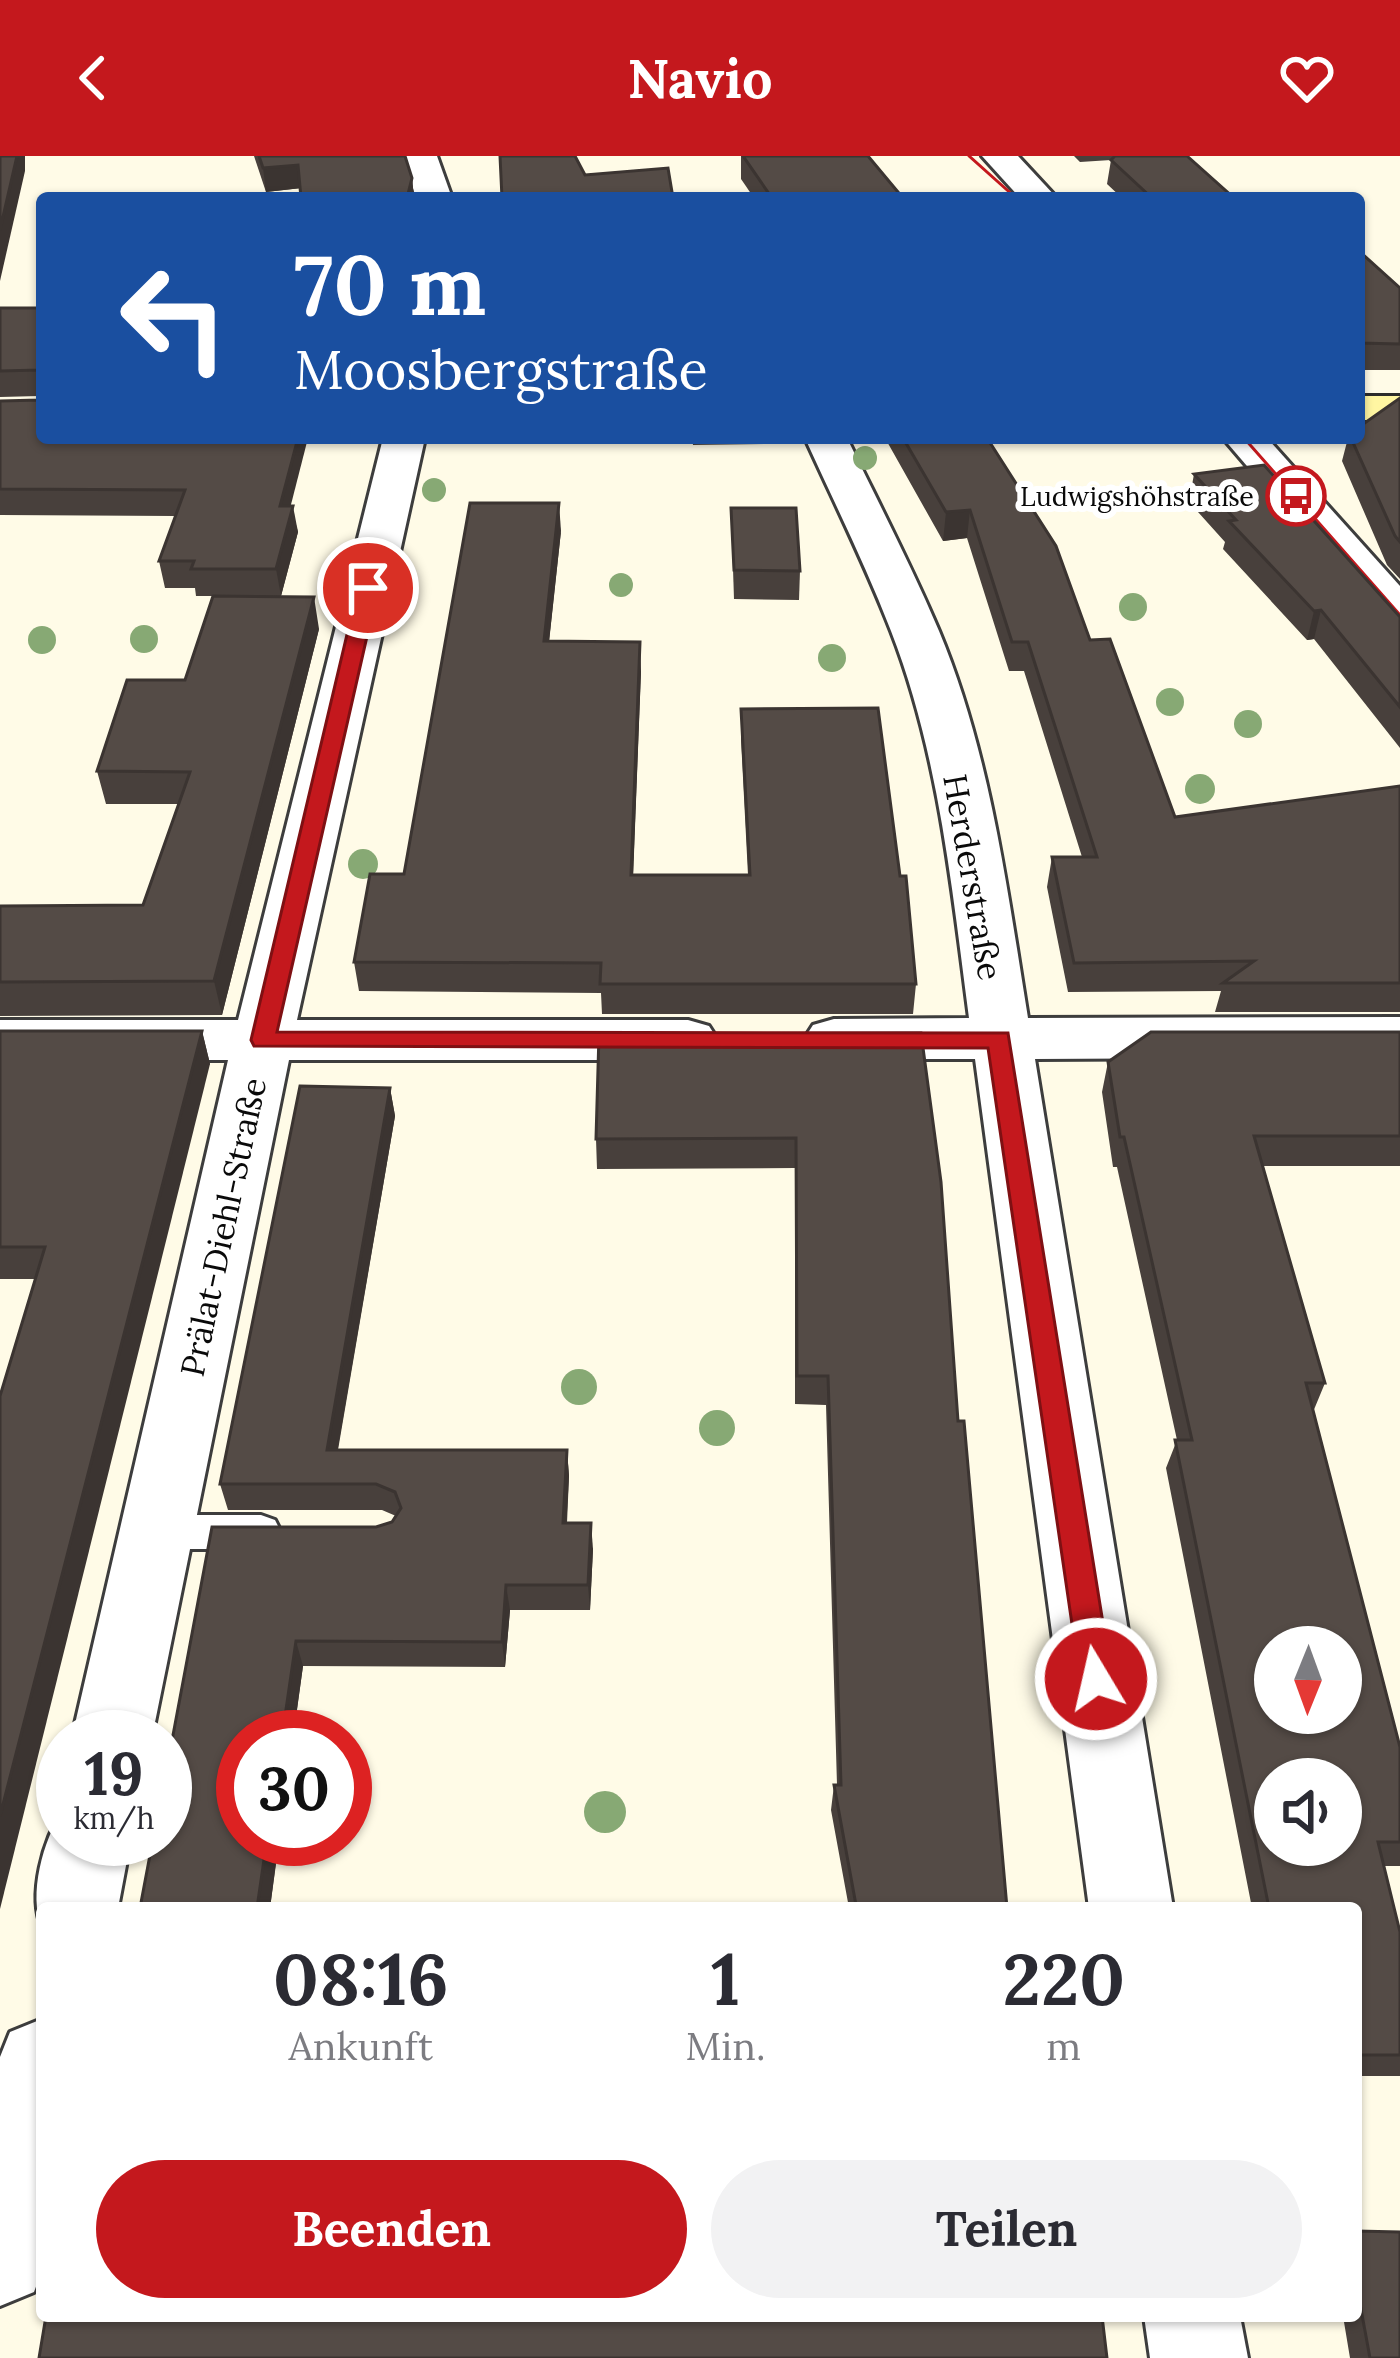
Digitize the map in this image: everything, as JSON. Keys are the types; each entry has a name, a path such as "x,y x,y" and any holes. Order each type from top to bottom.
{"main road":[{"path":"1365,408 1400,408"}],"street":[{"path":"420,156 432,192"},
{"path":"999,156 1034,192"},
{"name":"Prälat-Diehl-Straße","path":"118,1710 263,1040 403,444"},
{"name":"Herderstraße","path":"829,444 916,633 945,725 973,843 1130,1902"},
{"path":"1249,444 1400,615"},
{"path":"0,1040 1400,1037"},
{"path":"77,1902 85,1866"},
{"path":"0,2258 36,2091"},
{"path":"1193,2322 1198,2358"}],"lane":[{"path":"157,1532 292,1532"}],"building":[{"path":"0,156 17,156 0,230"},
{"path":"259,156 405,156 412,178 408,192 300,192 298,165 263,168"},
{"path":"500,156 575,156 585,175 668,168 672,192 502,192"},
{"path":"743,156 868,156 898,192 768,192"},
{"path":"1115,156 1187,156 1227,192 1146,192 1111,160"},
{"path":"1365,256 1400,288 1400,344 1365,343"},
{"path":"0,308 36,308 36,370 0,371"},
{"path":"1400,398 1400,542 1354,444 1365,444 1365,423"},
{"path":"36,400 36,444 296,444 280,506 293,506 276,569 191,569 194,561 159,561 185,490 0,489 0,401"},
{"path":"906,444 991,444 1056,546 1090,640 1110,639 1175,817 1400,786 1400,983 1223,983 1254,961 1074,963 1052,857 1097,857 1028,642 1012,642 970,510 946,512"},
{"path":"1264,465 1400,617 1400,707 1321,610 1314,611 1229,521 1236,520 1194,474"},
{"path":"470,503 559,503 544,641 640,642 631,875 750,875 741,709 878,708 900,876 906,876 916,984 600,984 601,963 354,962 370,874 404,874"},
{"path":"731,508 796,508 800,571 734,570"},
{"path":"213,596 314,597 214,981 0,982 0,906 143,905 190,772 97,771 127,680 185,680"},
{"path":"0,1031 202,1031 0,1816 0,1396 45,1247 0,1247"},
{"path":"1151,1032 1400,1032 1400,1136 1254,1136 1325,1383 1306,1383 1400,1747 1400,1842 1378,1842 1400,1932 1400,2055 1362,2055 1362,1902 1268,1902 1261,1866 1362,1866 1362,1758 1254,1758 1254,1833 1175,1440 1192,1440 1124,1137 1120,1137 1108,1062"},
{"path":"921,1033 941,1182 958,1421 964,1421 1006,1902 855,1902 834,1785 841,1785 828,1376 797,1376 796,1138 596,1139 599,1034"},
{"path":"300,1086 390,1088 327,1450 567,1450 563,1523 591,1523 588,1585 506,1585 502,1642 296,1641 286,1710 216,1710 216,1866 263,1866 258,1902 141,1902 148,1866 192,1866 192,1710 178,1710 212,1527 376,1527 392,1522 401,1508 395,1492 376,1484 220,1484"},
{"path":"1362,2231 1400,2232 1400,2358 1370,2358 1362,2315"},
{"path":"45,2322 1103,2322 1107,2358 39,2358"}],"tram line":[{"path":"969,156 1009,192"},
{"path":"1249,444 1400,615"}],"place":[{"name":"Ludwigshöhstraße","path":"1296,496"}],"route":[{"path":"368,588 263,1040 1000,1039 1096,1679"}]}
